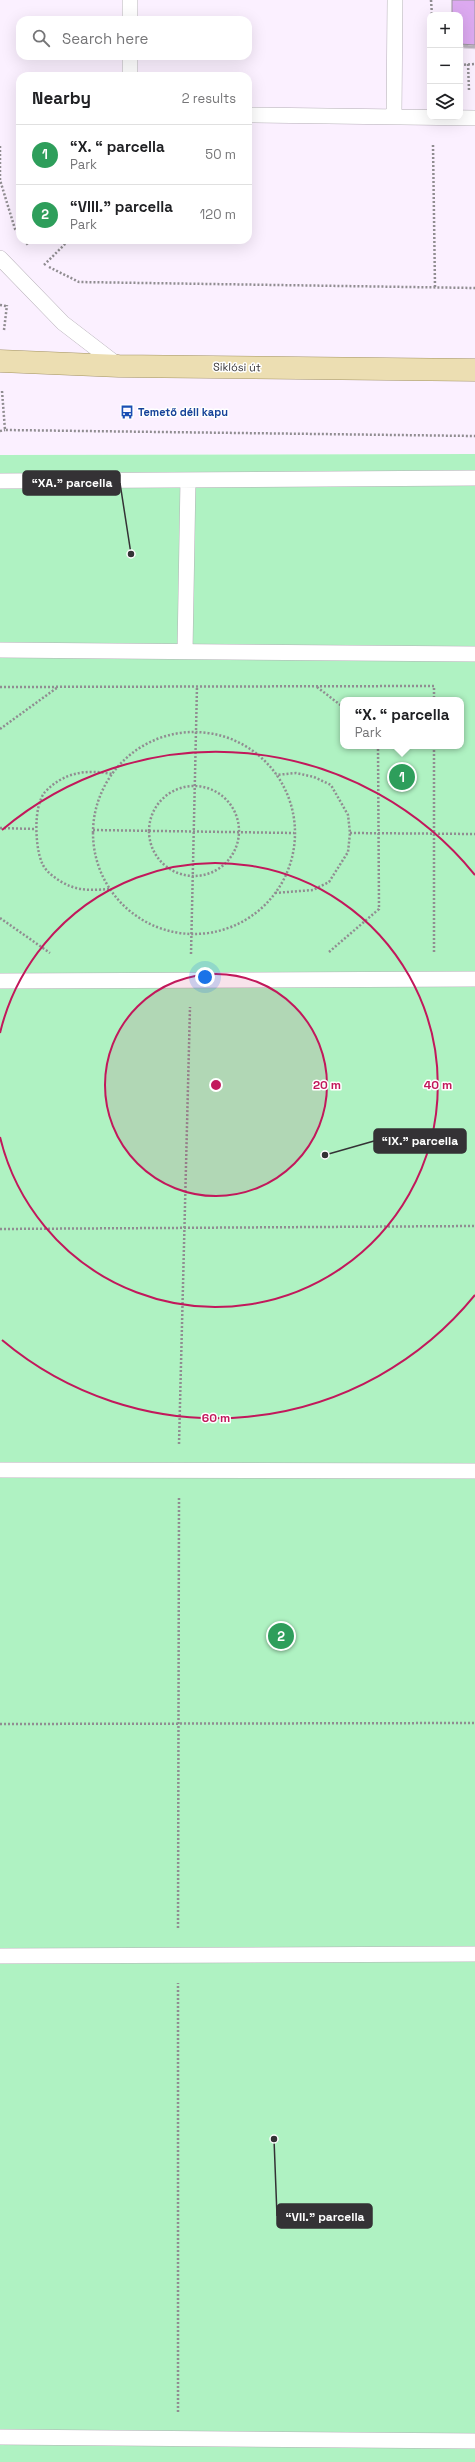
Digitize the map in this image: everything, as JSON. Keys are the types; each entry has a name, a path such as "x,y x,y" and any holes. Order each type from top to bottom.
{"main road":[{"name":"Siklósi út","path":"0,361 119,366 475,370"}],"lane":[{"path":"130,0 130,16"},
{"path":"394,117 395,0"},
{"path":"130,60 130,72"},
{"path":"252,115 427,118"},
{"path":"463,118 475,118"},
{"path":"0,258 63,323 119,366"},
{"path":"0,481 475,478"},
{"path":"185,651 188,480"},
{"path":"0,650 475,654"},
{"path":"0,981 475,979"},
{"path":"0,1470 475,1471"},
{"path":"0,1956 475,1954"},
{"path":"0,2437 475,2442"}],"path":[{"path":"431,0 432,12"},
{"path":"463,64 475,64"},
{"path":"433,120 435,287"},
{"path":"0,146 0,180 16,230"},
{"path":"5,430 0,361 6,306 65,244"},
{"path":"40,258 45,264 79,282 475,288"},
{"path":"0,305 6,306"},
{"path":"0,431 475,436"},
{"path":"178,2439 179,1470 197,686"},
{"path":"0,687 434,686 434,697"},
{"path":"0,729 60,687"},
{"path":"317,687 340,705"},
{"path":"196,732 220,736 243,745 263,760 276,775 289,800 294,833 293,848 287,872 275,894 258,911 238,924 215,932 191,935 167,931 144,922 124,908 109,889 98,867 93,843 93,830 94,818 100,795 112,774 129,756 149,743 172,734 196,732"},
{"path":"325,955 379,909 378,749"},
{"path":"434,749 434,960"},
{"path":"109,889 89,890 71,886 55,877 42,864 35,829 44,794 58,781 75,773 93,770 112,774"},
{"path":"275,894 313,890 329,882 348,852 350,833 348,815 331,785 314,777 296,773 276,775"},
{"path":"195,785 210,788 224,796 234,808 239,823 239,834 233,854 223,866 210,873 193,876 178,873 165,865 155,853 149,831 150,822 155,808 166,796 179,788 195,785"},
{"path":"0,828 35,829"},
{"path":"93,830 239,834 294,833"},
{"path":"350,833 475,834"},
{"path":"0,918 54,956"},
{"path":"0,1229 475,1226"},
{"path":"0,1724 475,1723"}],"shaded area":[{"path":"0,0 475,0 475,454 0,455"}],"green space":[{"path":"475,454 475,2462 0,2462 0,455"}],"building":[{"path":"452,0 475,0 475,45 463,44 463,12 452,12"}],"place":[{"name":"Temető déli kapu","path":"127,412"},
{"name":"“XA.” parcella","path":"131,554"},
{"name":"“X. “ parcella","path":"402,777"},
{"name":"“IX.” parcella","path":"325,1155"},
{"name":"“VIII.” parcella","path":"281,1636"},
{"name":"“VII.” parcella","path":"274,2139"}]}
